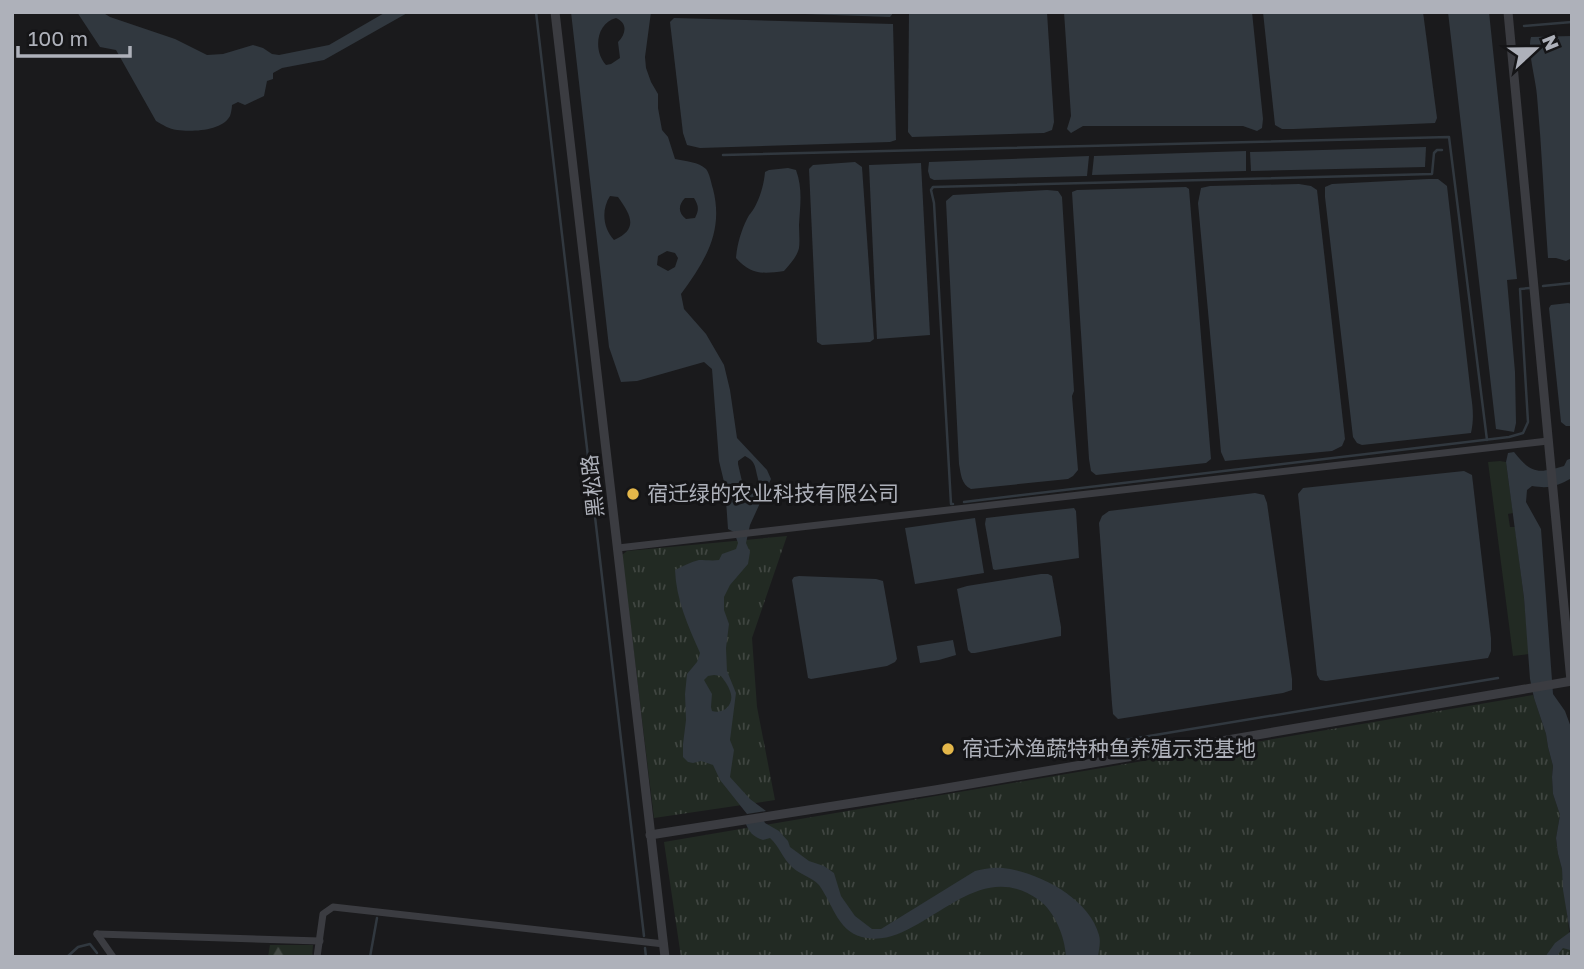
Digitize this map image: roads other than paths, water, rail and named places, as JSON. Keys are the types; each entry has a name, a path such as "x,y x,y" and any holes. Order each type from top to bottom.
{"street":[{"name":"黑松路","path":"555,12 665,957"},
{"path":"650,835 935,790 1571,681 1508,12"},
{"path":"618,548 1548,441"},
{"path":"317,957 323,914 333,907 664,944"},
{"path":"109,955 97,934 320,941"}],"waterway":[{"path":"536,12 644,936"},
{"path":"1524,26 1572,22"},
{"path":"723,155 1449,137 1487,440"},
{"path":"953,504 931,190 933,187 1432,174 1434,153 1442,150"},
{"path":"1543,286 1572,283"},
{"path":"964,502 1509,437 1523,433 1528,422 1520,289 1530,288"},
{"path":"1113,742 1498,678"},
{"path":"370,957 377,918"},
{"path":"67,957 78,947 90,944 97,953"},
{"path":"645,948 646,957"}],"place":[{"name":"宿迁绿的农业科技有限公司","path":"633,494"},
{"name":"宿迁沭渔蔬特种鱼养殖示范基地","path":"948,749"}]}
